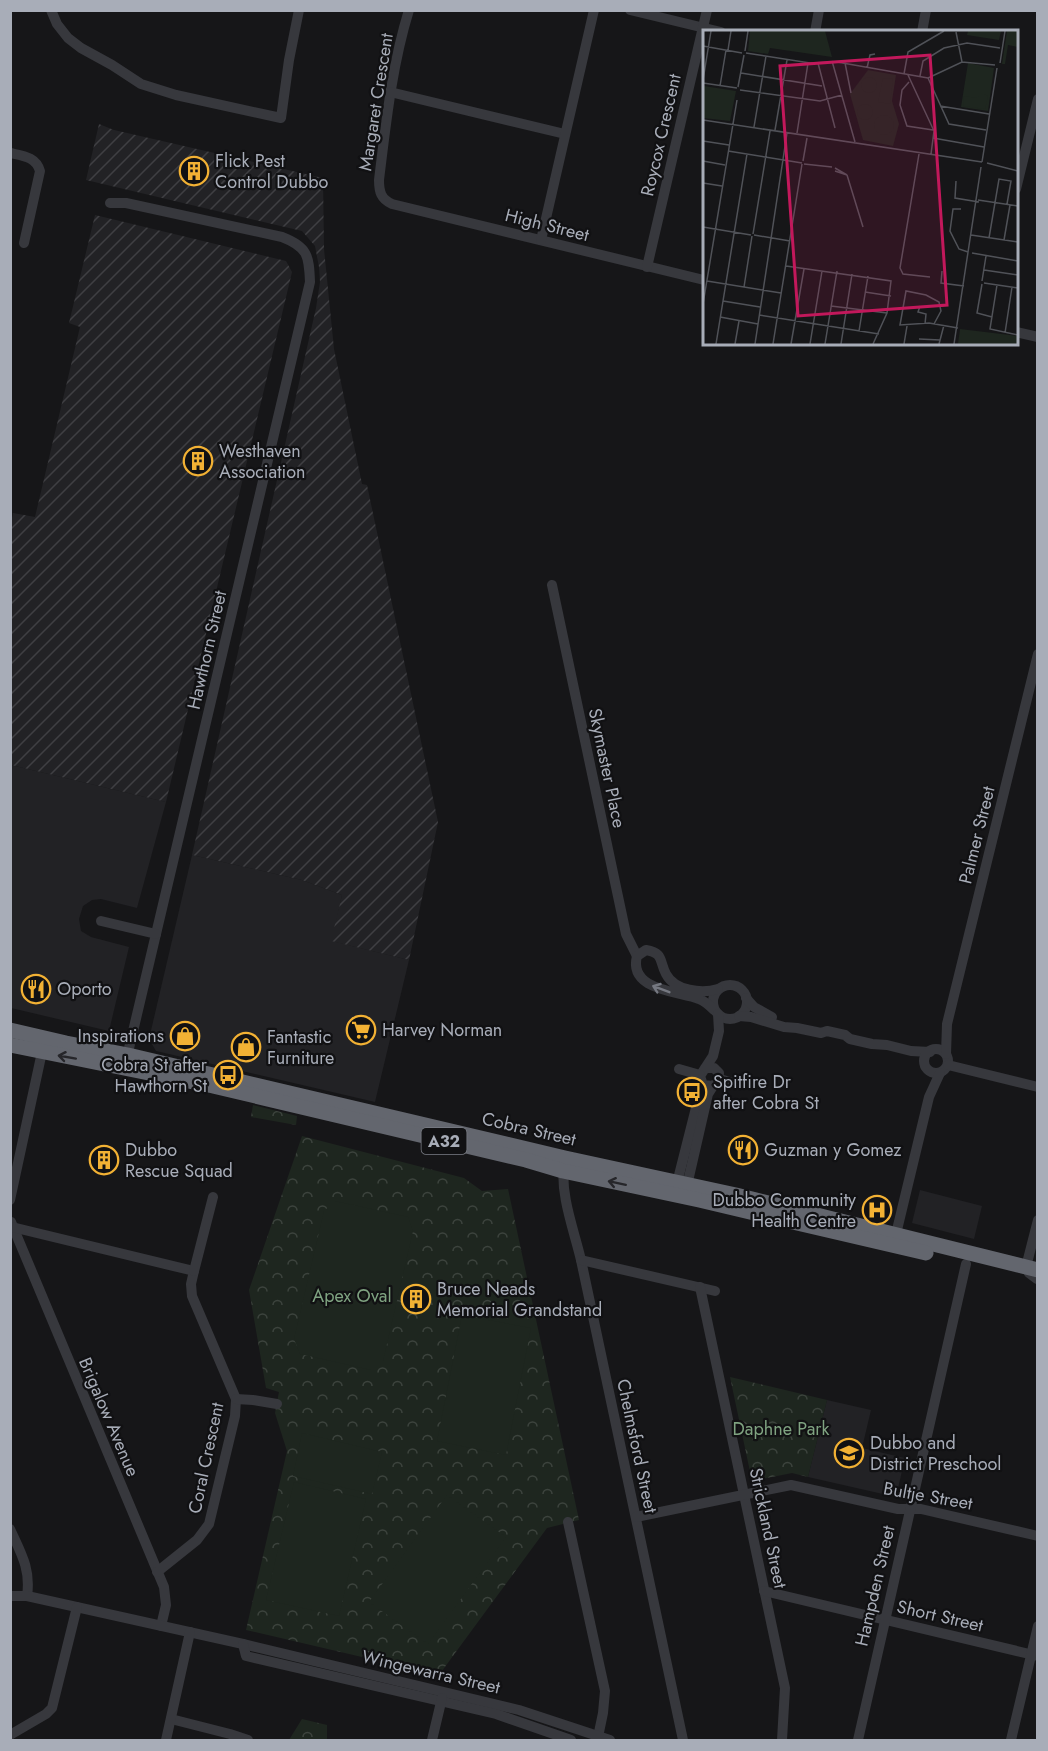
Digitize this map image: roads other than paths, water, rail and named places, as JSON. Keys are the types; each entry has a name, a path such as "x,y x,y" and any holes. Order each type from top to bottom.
{"highway":[{"name":"Cobra Street","path":"10,1030 301,1107 525,1160 564,1164 896,1234"},
{"name":"Cobra Street","path":"10,1045 42,1052 126,1061"},
{"name":"Cobra Street","path":"681,1189 917,1246 1032,1268"},
{"path":"896,1234 902,1245 917,1246"},
{"name":"Cobra Street","path":"917,1246 966,1264 1037,1279"},
{"path":"966,1264 974,1258 984,1257"}],"street":[{"path":"51,10 57,24 68,38 141,84 176,95 281,118 299,10"},
{"name":"Margaret Crescent","path":"383,199 379,180 390,92 410,10"},
{"path":"541,240 594,10"},
{"path":"630,10 714,30"},
{"name":"Roycox Crescent","path":"647,267 707,10"},
{"path":"815,30 819,10"},
{"path":"921,30 926,10"},
{"path":"390,92 565,134"},
{"path":"1018,185 1038,99"},
{"path":"10,153 42,162 24,243"},
{"name":"High Street","path":"383,199 392,204 703,280"},
{"name":"Hawthorn Street","path":"110,203 126,203 282,237 297,243 308,259 310,282 126,1061"},
{"path":"1018,332 1038,337"},
{"name":"Skymaster Place","path":"552,585 626,934 637,956 635,962 638,971 649,983 659,989 702,1000 716,1012"},
{"name":"Palmer Street","path":"896,1234 1038,654"},
{"path":"101,921 156,934"},
{"path":"637,956 646,950 656,953 662,960 671,981 682,987 704,992 728,985 737,987 760,1012 797,1028"},
{"path":"681,1189 702,1075 713,1056 718,1036 719,1027 713,999 718,989"},
{"path":"681,1189 708,1094 717,1079 717,1064 723,1037 729,1026 746,1008 746,998"},
{"path":"716,1012 727,1019 751,1017 784,1027 845,1035 850,1039 937,1066 1038,1087"},
{"name":"Palmer Street","path":"937,1066 925,1056 931,1051 947,1024"},
{"path":"10,1200 13,1169 42,1052 36,1036"},
{"path":"872,1044 911,1051 939,1050 937,1066"},
{"path":"679,1069 702,1075 714,1068 717,1079"},
{"path":"702,1075 706,1086 717,1079 739,1085"},
{"name":"Chelmsford Street","path":"564,1164 566,1197 683,1740"},
{"name":"Coral Crescent","path":"157,1572 196,1540 209,1524 234,1416 236,1399 192,1296 191,1284 213,1197"},
{"path":"1037,1279 1029,1273 1032,1268 1038,1220"},
{"path":"11,1225 194,1271"},
{"name":"Brigalow Avenue","path":"11,1225 164,1587 166,1605 161,1626"},
{"path":"581,1260 715,1291"},
{"name":"Hampden Street","path":"858,1740 966,1264"},
{"name":"Strickland Street","path":"700,1287 785,1688 782,1740"},
{"path":"236,1399 276,1404"},
{"name":"Bultje Street","path":"636,1517 791,1485 898,1509 921,1509 1038,1536"},
{"path":"568,1522 605,1691 603,1713 590,1737"},
{"path":"10,1529 28,1571 27,1596"},
{"name":"Short Street","path":"764,1591 1034,1655"},
{"name":"Wingewarra Street","path":"10,1596 27,1596 243,1644 442,1697 571,1740"},
{"path":"10,1735 46,1714 52,1708 77,1607"},
{"path":"1011,1740 1034,1655 1038,1626"},
{"path":"166,1740 190,1632"},
{"path":"432,1740 442,1697"},
{"name":"Wingewarra Street","path":"442,1697 519,1710 590,1737 610,1740"},
{"path":"171,1719 248,1740"}],"place":[{"name":"Flick Pest Control Dubbo","path":"194,171"},
{"name":"Westhaven Association","path":"198,461"},
{"name":"Oporto","path":"36,989"},
{"name":"Harvey Norman","path":"361,1030"},
{"name":"Inspirations","path":"185,1036"},
{"name":"Fantastic Furniture","path":"246,1047"},
{"name":"Cobra St after Hawthorn St","path":"228,1075"},
{"name":"Spitfire Dr after Cobra St","path":"692,1092"},
{"name":"Guzman y Gomez","path":"743,1150"},
{"name":"Dubbo Rescue Squad","path":"104,1160"},
{"name":"Dubbo Community Health Centre","path":"877,1210"},
{"name":"Bruce Neads Memorial Grandstand","path":"416,1299"},
{"name":"Dubbo and District Preschool","path":"849,1453"}],"park label":[{"name":"Apex Oval","path":"352,1296"},
{"name":"Daphne Park","path":"781,1429"}]}
